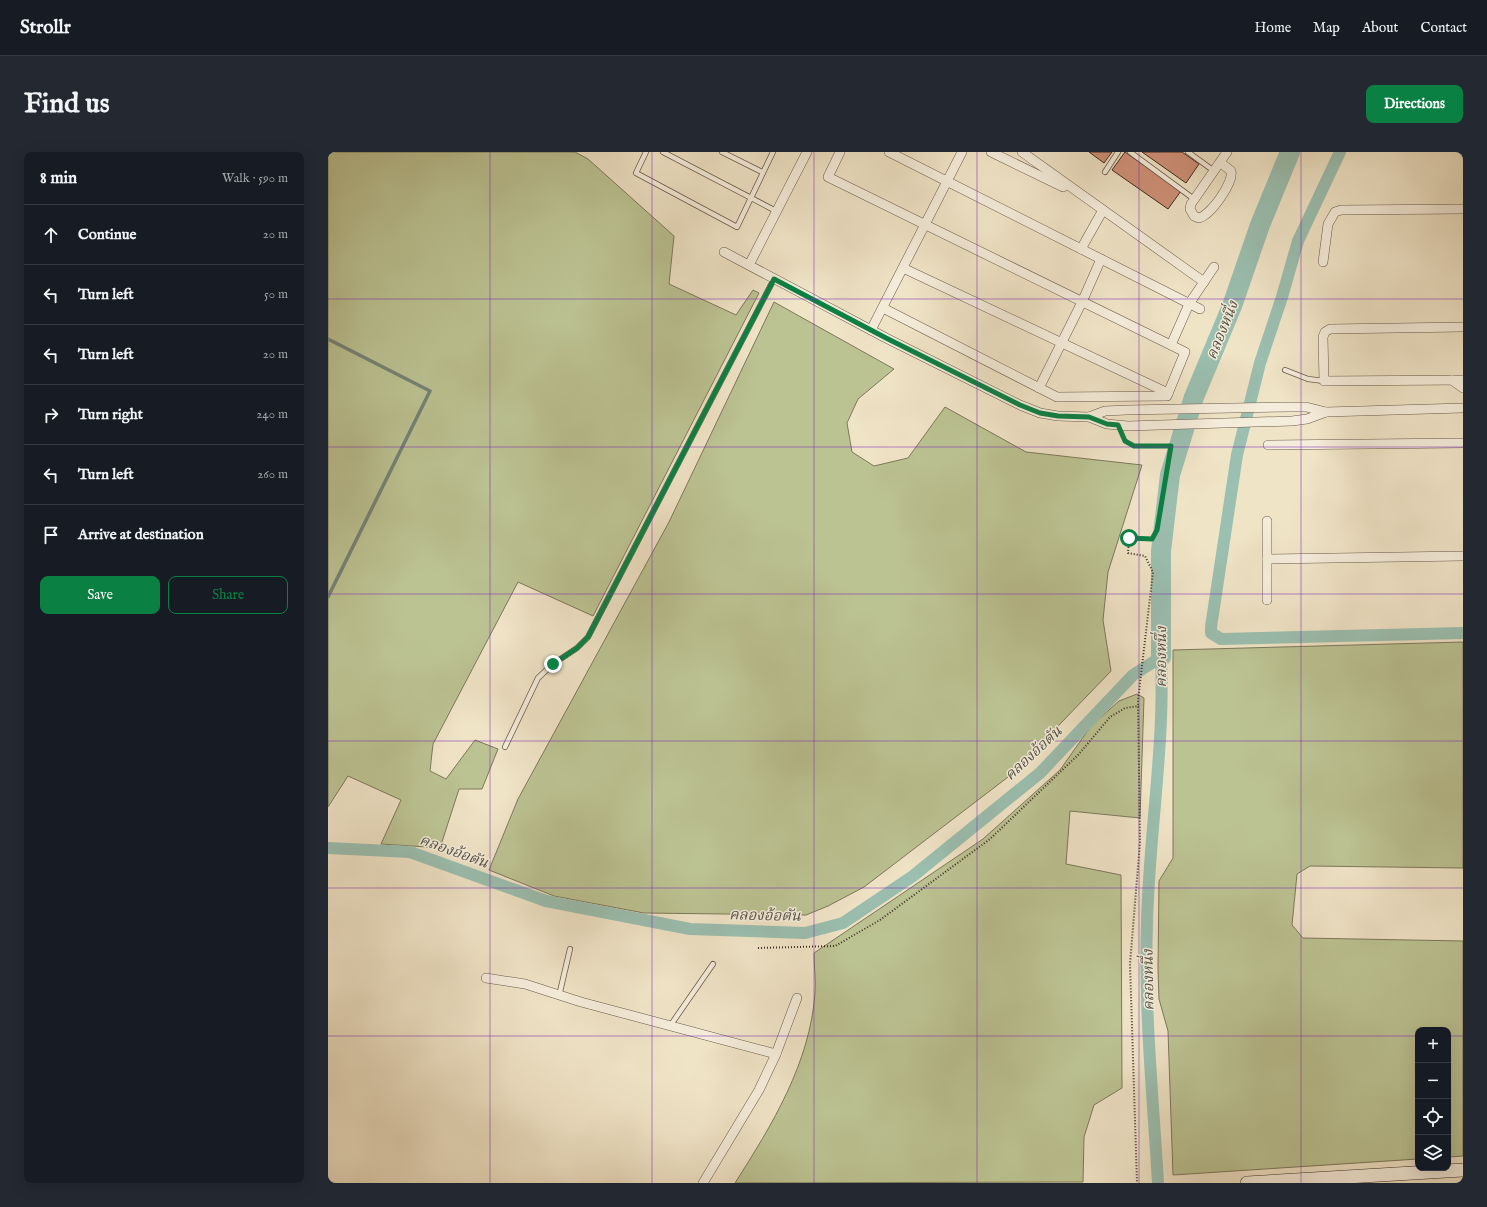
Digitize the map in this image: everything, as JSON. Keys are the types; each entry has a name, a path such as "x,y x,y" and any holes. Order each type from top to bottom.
{"main road":[{"path":"1247,1183 1343,1180 1463,1170"}],"street":[{"path":"749,265 806,152"},
{"path":"840,152 828,177 1185,352 1167,396 1057,397 883,308"},
{"path":"889,152 948,180 1200,309"},
{"path":"872,330 962,152"},
{"path":"990,152 1086,198"},
{"path":"1022,152 1204,282"},
{"path":"1220,162 1229,167 1232,175 1210,213 1200,218 1194,216 1190,209 1194,199 1227,152"},
{"path":"1323,262 1328,224 1335,212 1341,210 1463,209"},
{"path":"1081,248 1103,210"},
{"path":"724,252 872,330 1020,405 1040,413 1058,416 1089,417 1107,424 1123,425 1292,421 1307,419 1326,412"},
{"path":"1039,388 1082,302 1101,259"},
{"path":"1171,345 1189,304 1214,267"},
{"path":"903,268 1061,344 1168,393"},
{"path":"1463,327 1330,329 1325,332 1322,337 1324,381 1463,380"},
{"path":"1452,380 1463,388"},
{"path":"1089,417 1105,411 1127,410 1290,407 1306,408 1326,412 1463,408"},
{"path":"1268,445 1463,443"},
{"path":"1267,521 1267,600"},
{"path":"1267,559 1463,556"},
{"path":"486,978 512,980 559,996 776,1054"},
{"path":"706,1181 759,1090 776,1054 798,998"}],"lane":[{"path":"646,152 636,173 737,227 772,152"},
{"path":"663,152 776,211"},
{"path":"722,152 762,172"},
{"path":"1105,172 1118,152"},
{"path":"1130,152 1194,199"},
{"path":"1188,152 1214,171"},
{"path":"506,747 538,678 553,664 577,648 588,637 774,279"},
{"path":"1284,370 1308,379 1324,381"},
{"path":"559,996 570,948"},
{"path":"670,1026 713,964"}],"path":[{"path":"1123,425 1125,441 1134,446 1171,446 1157,530 1152,539 1129,538 1128,553 1145,556 1153,572 1143,647 1138,700 1140,842 1130,964 1137,1183"},
{"path":"758,948 836,946 880,920 990,839 1079,754 1110,717 1125,708 1139,706"}],"green space":[{"path":"328,152 575,152 588,159 674,236 669,284 736,315 753,290 759,293 593,616 518,582 433,744 430,771 446,779 475,740 498,749 482,789 459,789 441,845 427,847 381,844 401,800 348,776 328,807"},
{"path":"774,302 894,369 858,399 847,423 852,452 874,466 908,458 945,407 1026,452 1142,465 1108,572 1103,620 1111,671 1012,774 864,887 828,906 806,915 644,913 554,896 489,870 518,799 669,522"},
{"path":"1463,642 1463,868 1310,866 1297,874 1292,925 1303,938 1463,941 1463,1156 1451,1157 1451,1027 1415,1027 1415,1159 1173,1175 1168,1031 1159,999 1158,969 1159,881 1173,858 1173,650"},
{"path":"1137,694 1144,698 1140,818 1070,811 1066,864 1121,875 1122,1088 1094,1105 1084,1137 1083,1182 735,1183 775,1116 797,1069 806,1044 812,1019 815,993 814,953 983,839 1060,770 1091,726 1119,701"}],"building":[{"path":"1089,152 1112,152 1104,163"},
{"path":"1125,152 1181,191 1168,209 1112,170"},
{"path":"1142,152 1182,152 1199,164 1186,183"}],"waterway":[{"name":"คลองหนึ่ง","path":"1161,657 1161,551 1170,475 1194,397 1232,306 1260,225 1290,152"},
{"path":"1340,152 1298,241 1282,297 1260,363 1237,455 1211,633 1221,639 1463,633"},
{"path":"328,339 430,391 328,597"},
{"name":"คลองอ้อตัน","path":"328,848 410,852 546,901 690,929 805,933 843,923 913,876 1040,773 1133,675 1161,657"},
{"name":"คลองหนึ่ง","path":"1158,1183 1148,1021 1146,956 1148,890 1161,724 1161,657"}],"route":[{"path":"553,664 577,648 588,637 774,279 886,338 1020,405 1040,413 1058,416 1089,417 1107,424 1118,425 1125,441 1134,446 1171,446 1157,530 1152,539 1129,538"}]}
